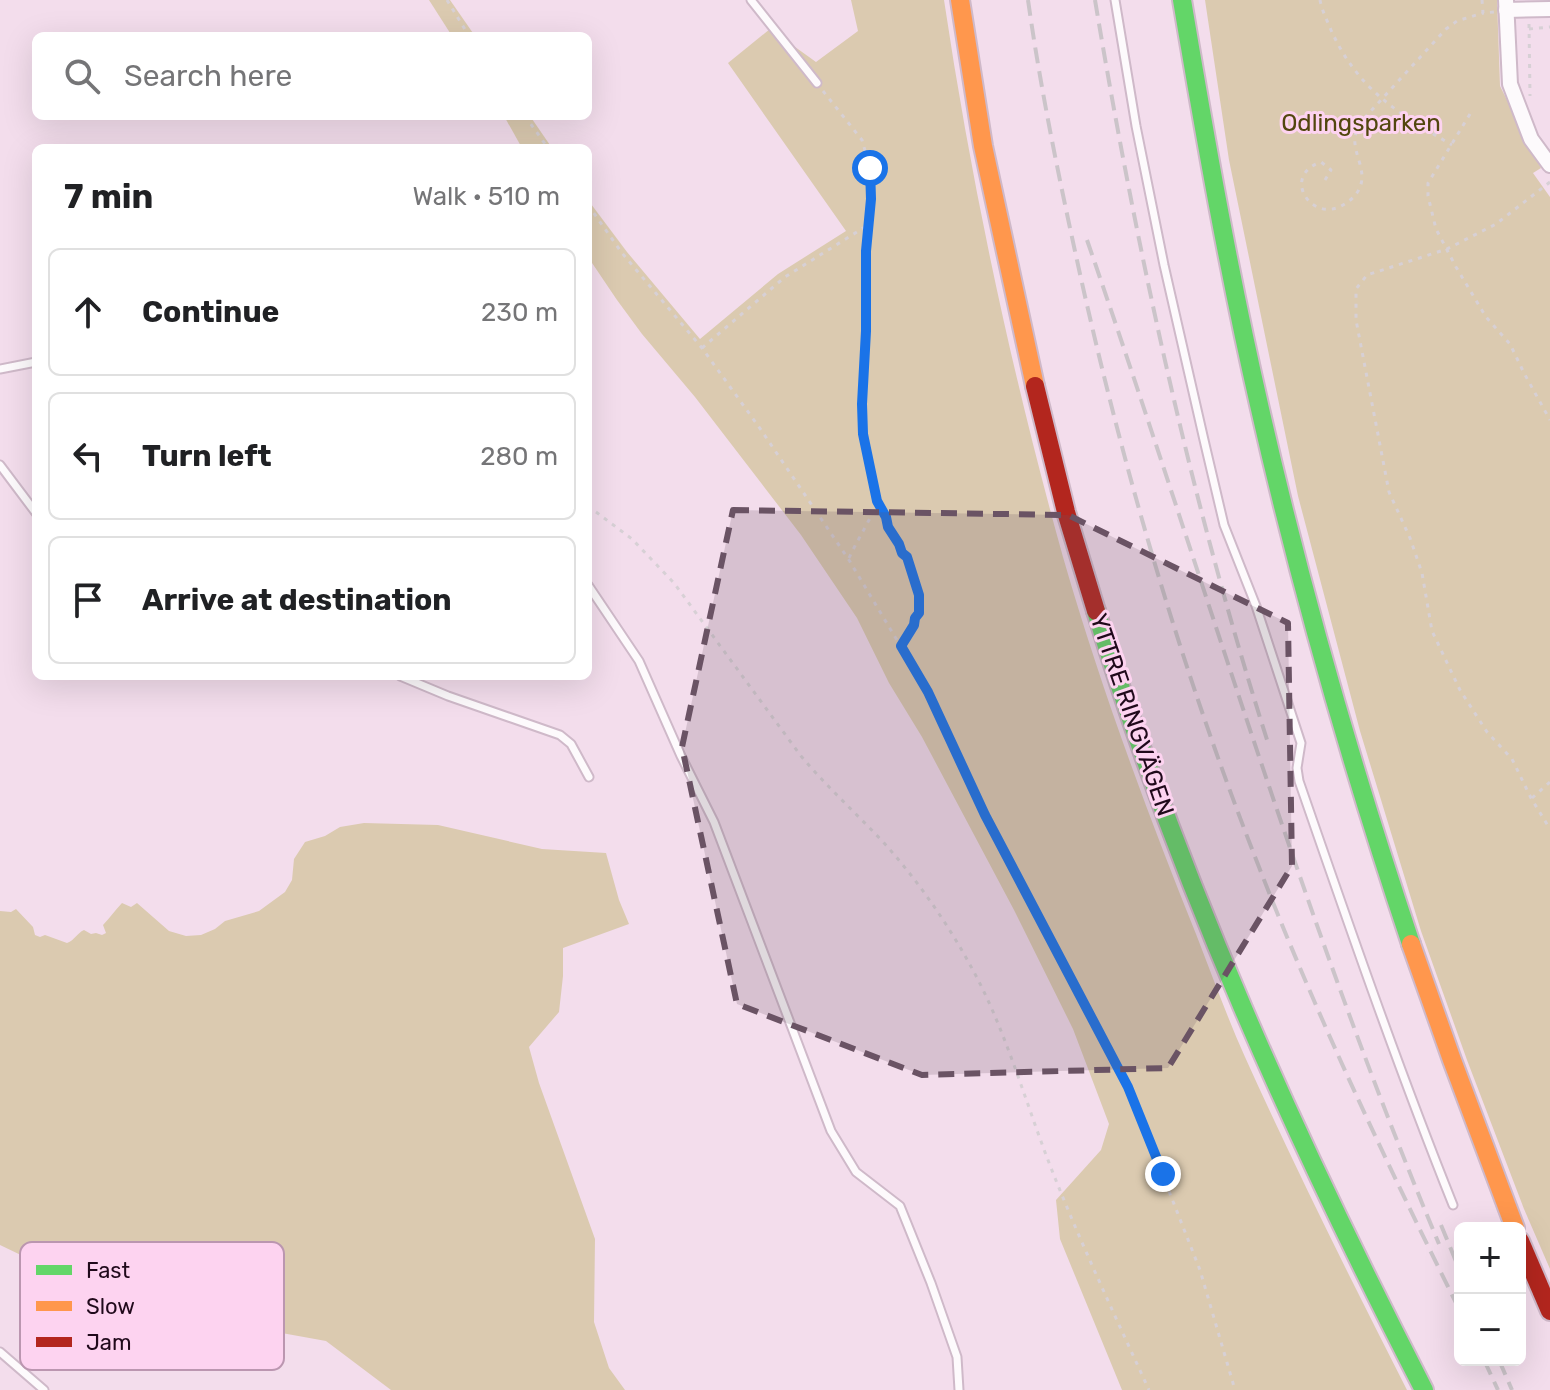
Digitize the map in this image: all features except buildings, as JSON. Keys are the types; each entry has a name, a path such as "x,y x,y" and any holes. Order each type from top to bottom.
{"highway":[{"name":"YTTRE RINGVÄGEN","path":"960,0 990,186 1028,359 1074,541 1126,705 1214,944 1267,1066 1424,1390"},
{"path":"1182,0 1210,169 1254,383 1292,546 1350,751 1425,988 1513,1222"},
{"path":"1526,1255 1550,1311"}],"street":[{"path":"1550,9 1529,10 1506,5 1510,84 1531,139 1550,165"}],"lane":[{"path":"751,0 817,83"},
{"path":"1115,0 1164,265 1224,525 1256,606 1301,743 1297,768 1299,781 1368,980 1453,1205"},
{"path":"0,369 32,363"},
{"path":"0,465 32,508"},
{"path":"592,591 639,661 714,822 831,1131 856,1172 900,1206 957,1357 959,1390"},
{"path":"410,680 560,735 571,744 589,777"},
{"path":"0,1352 20,1369"},
{"path":"21,1370 44,1390"}],"path":[{"path":"447,0 467,32"},
{"path":"1320,0 1354,71 1380,99 1452,145"},
{"path":"1482,0 1483,13"},
{"path":"1325,180 1331,170 1321,162 1310,165 1302,176 1301,189 1308,202 1322,209 1338,208 1351,200 1360,187 1362,172 1355,137 1359,124 1446,29 1457,21 1506,5"},
{"path":"1529,10 1530,98"},
{"path":"1529,29 1550,27"},
{"path":"817,83 862,140 870,168 863,434 877,501 888,527 907,557 919,595 919,613 901,646"},
{"path":"1470,114 1428,183 1436,229 1486,317 1510,344 1550,420"},
{"path":"528,120 545,144"},
{"path":"1550,182 1496,224 1447,249 1367,275 1356,289 1356,320 1389,492 1422,573 1432,631 1460,690 1487,732 1512,759 1550,829"},
{"path":"592,211 622,253 702,348 759,427 849,560 928,692 985,815 1128,1087 1200,1270 1235,1390"},
{"path":"702,348 785,277 868,225"},
{"path":"849,560 859,536 867,528 877,501"},
{"path":"592,509 632,539 674,583 801,756 887,846 940,916 970,965 995,1016 1054,1176 1149,1390"},
{"path":"1531,798 1550,782"}],"highlighted area":[{"path":"733,510 1068,515 1288,623 1292,866 1168,1068 922,1075 737,1004 682,747"}],"green space":[{"path":"429,0 450,0 472,32 449,32"},
{"path":"851,0 944,0 967,141 1010,350 1063,557 1092,652 1142,794 1238,1042 1407,1390 1122,1390 1060,1239 1056,1200 1101,1150 1109,1124 1073,1029 1014,910 922,737 889,683 857,618 801,535 695,397 642,334 592,263 592,205 700,339 778,274 846,231 728,63 770,29 816,62 858,31"},
{"name":"Odlingsparken","path":"1205,0 1497,0 1500,86 1541,168 1533,173 1550,197 1550,1269 1467,1060 1421,931 1360,731 1298,496 1229,160"},
{"path":"506,120 533,120 549,144 520,144"},
{"path":"364,823 438,825 542,849 606,853 629,924 563,948 559,1012 529,1047 595,1239 594,1322 609,1368 625,1390 391,1390 326,1341 284,1333 284,1242 20,1242 20,1255 0,1245 0,911 16,909 33,927 35,935 45,935 67,943 84,930 91,934 106,933 103,925 122,903 131,907 137,903 169,931 186,936 201,935 225,921 259,911 285,892 292,880 294,859 305,842 340,827"}],"railway":[{"path":"1028,0 1051,137 1097,350 1136,500 1181,648 1231,794 1305,980 1380,1147 1454,1299"},
{"path":"1095,0 1129,189 1168,376 1215,562 1269,746"},
{"path":"1087,240 1298,871 1389,1121 1439,1244"},
{"path":"1441,1225 1454,1256"},
{"path":"1487,1366 1498,1390"},
{"path":"1502,1366 1512,1390"}],"traffic: fast":[{"path":"1182,0 1228,256 1276,477 1329,678 1411,944"},
{"path":"1096,611 1164,811 1243,1008 1330,1200 1424,1390"}],"traffic: slow":[{"path":"960,0 983,146 1035,386"},
{"path":"1411,944 1513,1222"}],"traffic: jam":[{"path":"1035,386 1066,512 1096,611"},
{"path":"1526,1255 1550,1311"}],"route":[{"path":"870,168 863,434 877,501 888,527 907,557 919,595 919,613 901,646 928,692 961,766 1059,960 1128,1087 1163,1174"}]}
